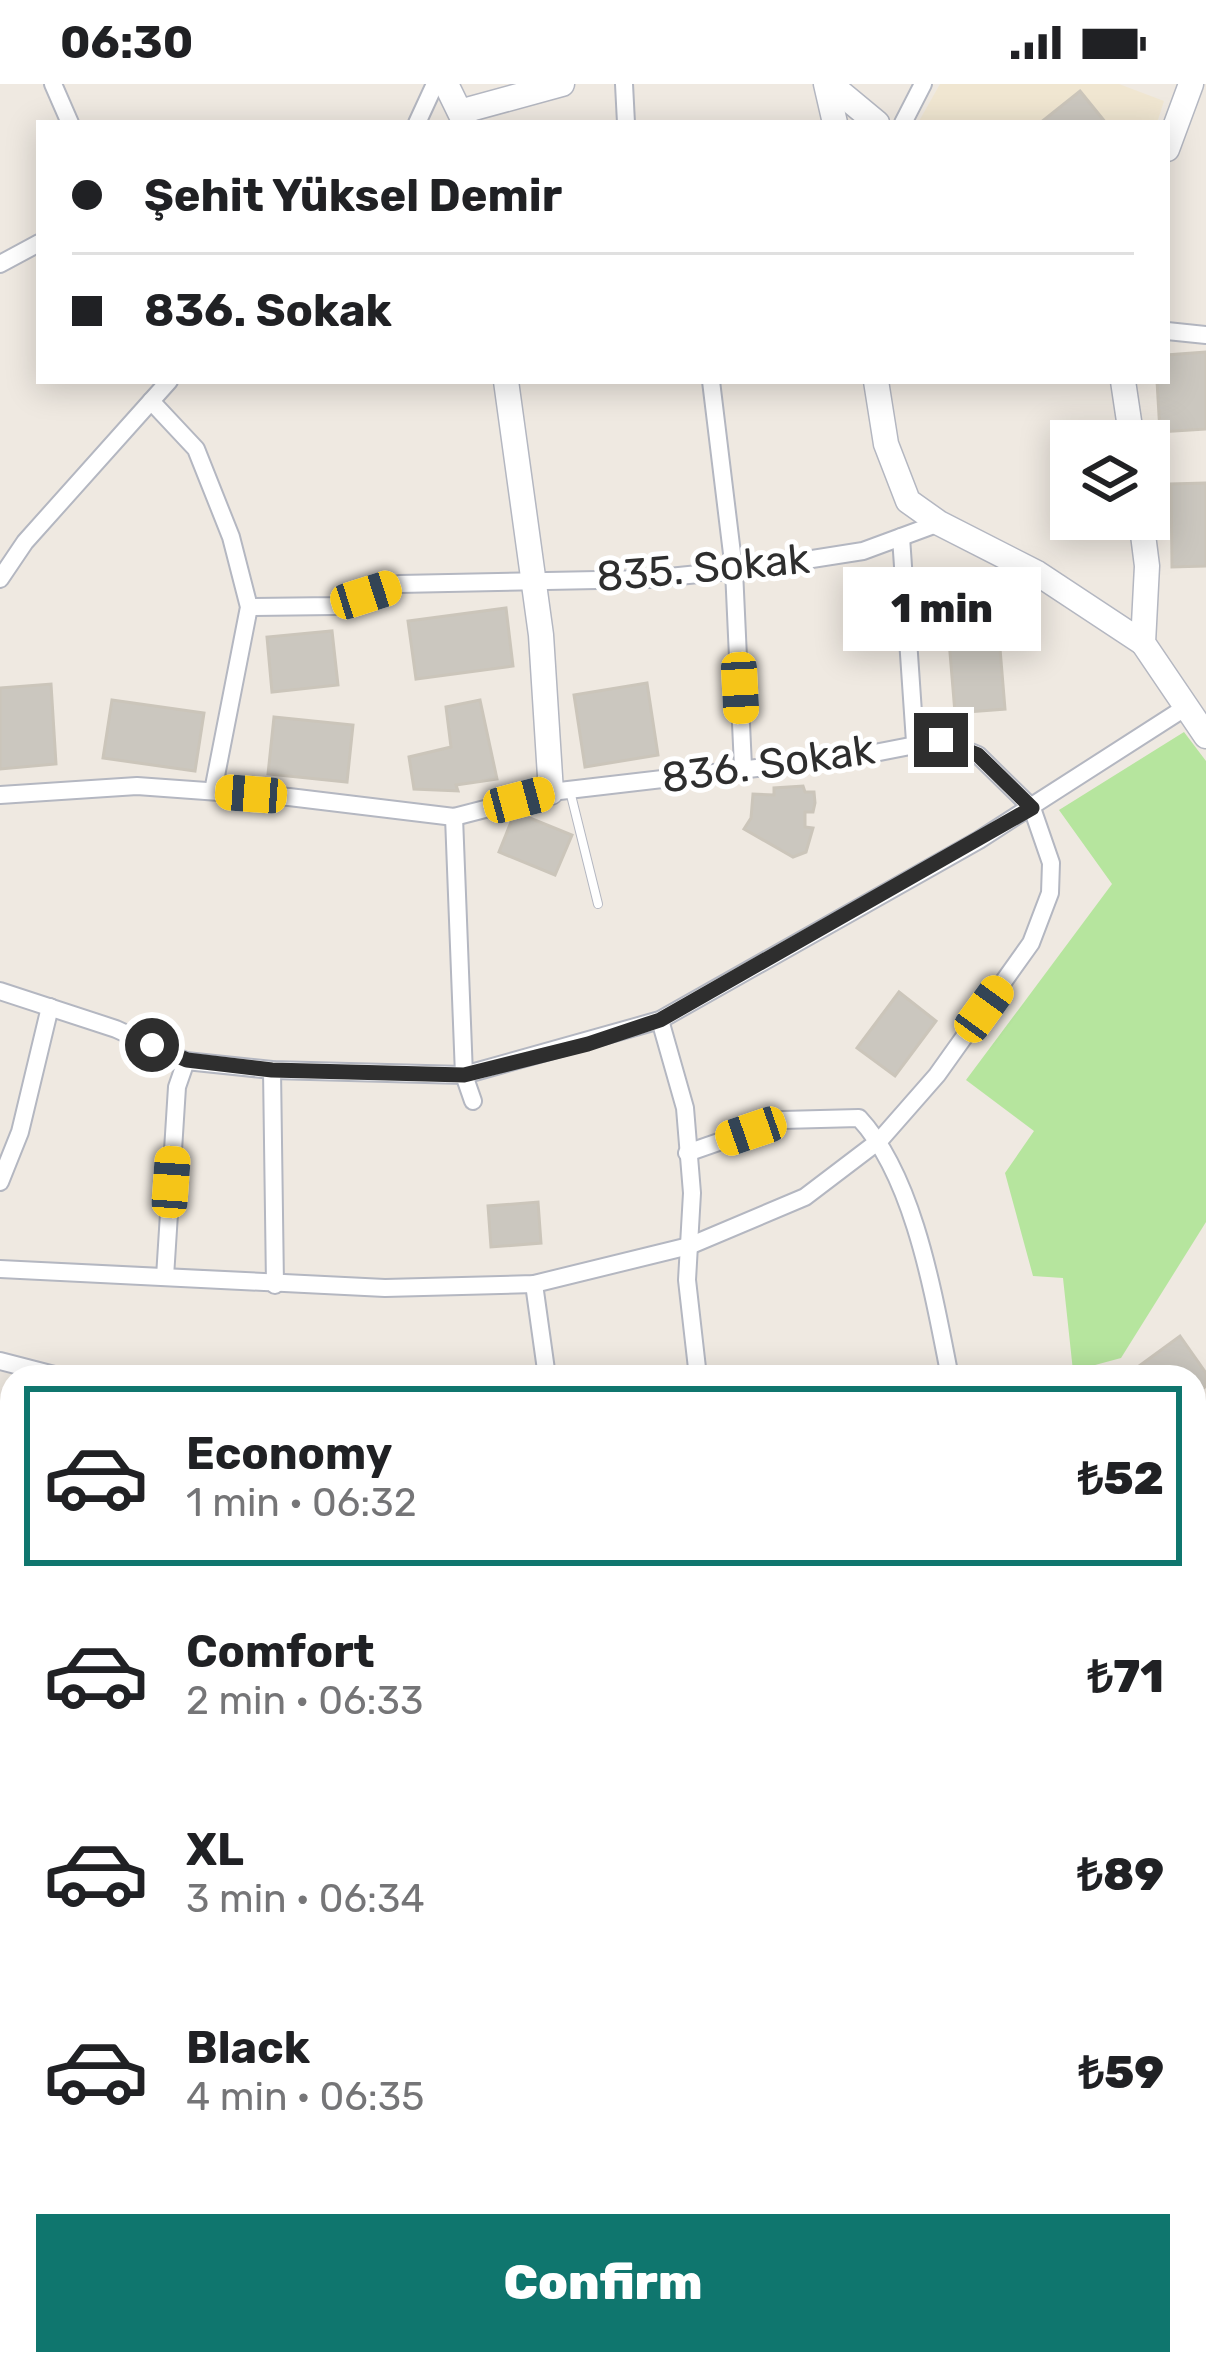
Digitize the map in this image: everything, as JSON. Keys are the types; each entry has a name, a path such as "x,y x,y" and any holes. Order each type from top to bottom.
{"street":[{"path":"53,84 69,120"},
{"path":"419,120 435,84"},
{"path":"446,84 464,117 562,84"},
{"path":"624,84 626,120"},
{"path":"828,84 834,120"},
{"path":"828,84 873,120"},
{"path":"904,120 922,84"},
{"path":"1170,141 1191,84"},
{"path":"0,264 36,245"},
{"path":"1170,331 1206,335"},
{"path":"0,579 25,542 166,384"},
{"path":"506,384 560,791"},
{"path":"711,384 734,570 743,767"},
{"path":"876,384 886,444 908,501 939,523 1036,573 1143,643 1183,709 1206,736"},
{"path":"1124,384 1129,420"},
{"path":"151,401 196,449 231,537 249,607 213,791"},
{"name":"835. Sokak","path":"249,607 334,606 399,584 649,579 734,570 863,551 939,523"},
{"path":"901,537 915,742"},
{"path":"1143,643 1144,540"},
{"path":"0,991 187,1060 272,1070 464,1075 660,1020 1032,808 1183,709"},
{"name":"836. Sokak","path":"454,818 560,791 859,756 941,740 978,755 1032,808"},
{"path":"0,795 137,786 454,818 464,1075 473,1101"},
{"path":"0,1269 275,1285 534,1284 689,1246 805,1197 880,1141 937,1075 1031,943 1043,918 1051,863 1032,808"},
{"path":"0,1182 20,1132 50,1007"},
{"path":"660,1020 685,1108 697,1365"},
{"path":"165,1277 177,1087 187,1060"},
{"path":"272,1070 275,1285"},
{"path":"687,1153 782,1120 860,1118 880,1141 935,1302 950,1365"},
{"path":"534,1284 546,1365"}],"lane":[{"path":"560,791 598,904"}],"shaded area":[{"path":"940,84 1119,84 1164,101 1158,120 920,120"}],"green space":[{"path":"1184,732 1206,761 1206,1222 1121,1358 1095,1365 1072,1365 1063,1278 1033,1276 1005,1173 1034,1131 966,1080 1112,884 1059,810"}],"building":[{"path":"1080,91 1104,120 1044,120"},
{"path":"1206,352 1206,429 1170,431 1170,420 1159,420 1157,384 1170,384 1170,355"},
{"path":"1206,483 1206,566 1172,567 1171,484"},
{"path":"994,576 1005,709 955,713 944,580"},
{"path":"506,608 513,666 416,679 408,621"},
{"path":"332,631 338,685 272,692 267,637"},
{"path":"647,683 658,755 585,767 574,695"},
{"path":"51,684 56,764 0,769 0,688"},
{"path":"112,700 204,713 195,771 103,758"},
{"path":"480,700 497,779 456,785 458,791 414,789 409,757 451,747 446,707"},
{"path":"274,717 353,725 347,782 268,774"},
{"path":"803,786 805,792 814,792 815,803 813,812 805,812 805,827 813,828 806,852 793,857 744,829 751,818 753,794 774,795 774,788"},
{"path":"515,812 572,835 555,875 499,852"},
{"path":"899,992 936,1021 895,1076 857,1048"},
{"path":"538,1202 541,1243 491,1247 488,1206"},
{"path":"1180,1336 1200,1365 1140,1365"}],"route":[{"path":"152,1045 187,1060 272,1070 464,1075 588,1044 660,1020 1032,808 978,755 941,740"}]}
